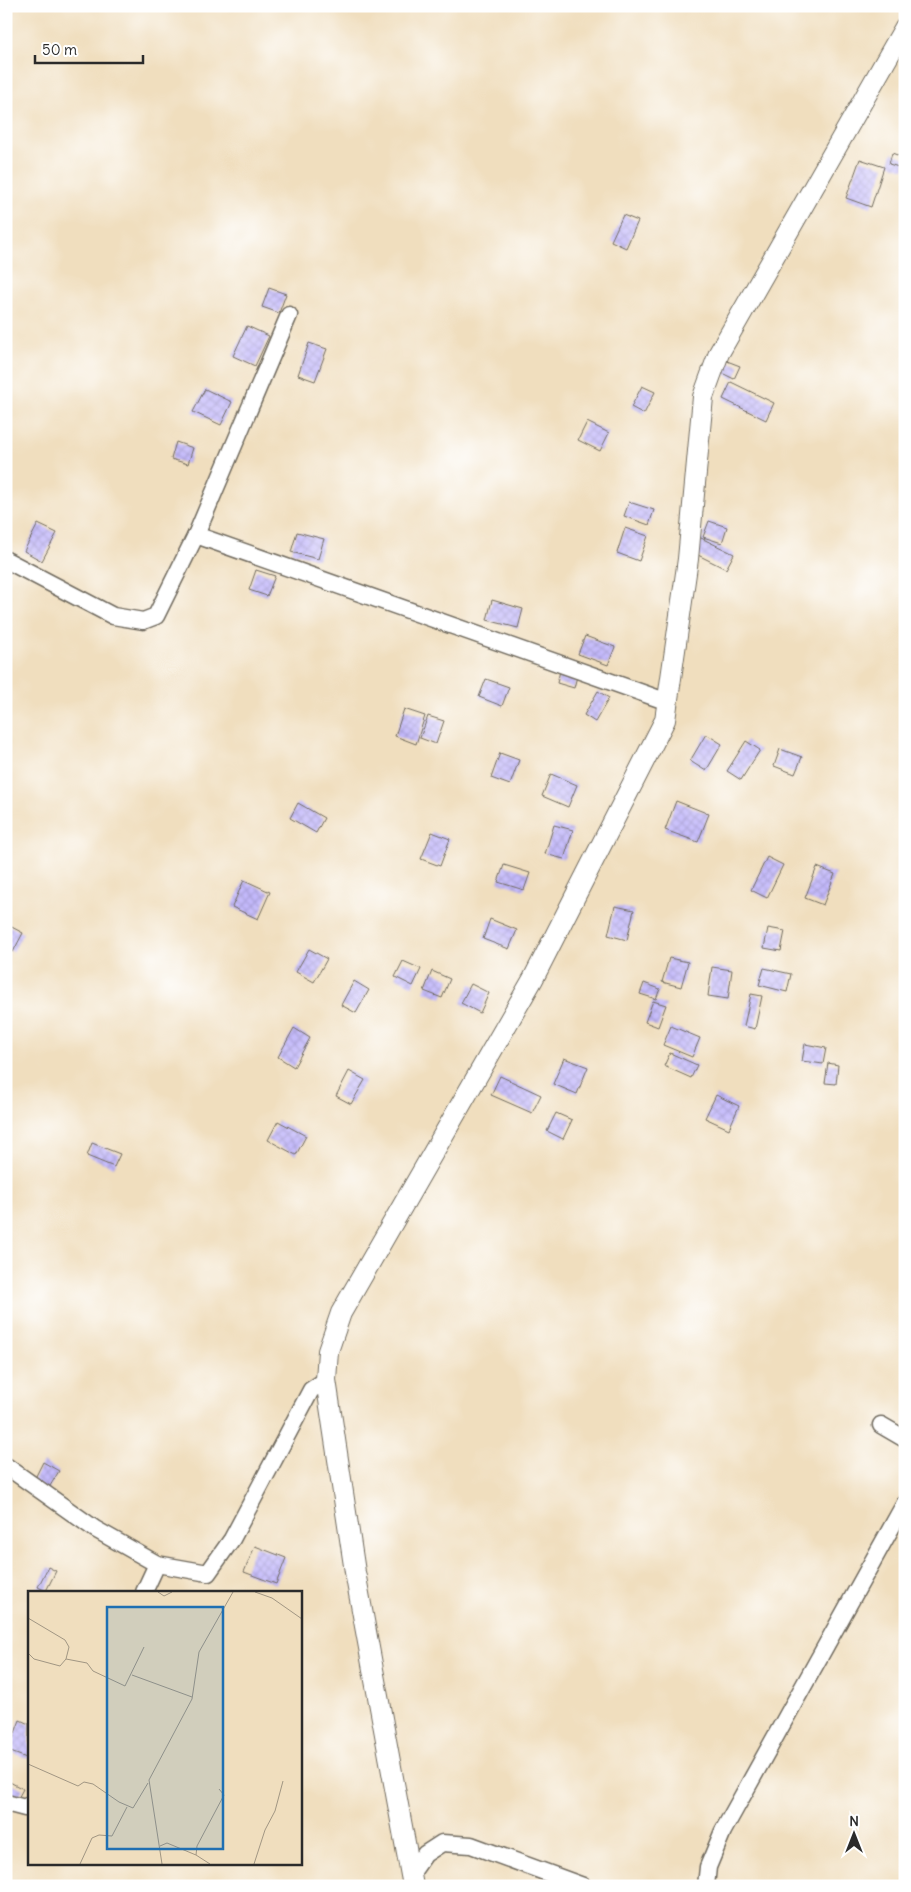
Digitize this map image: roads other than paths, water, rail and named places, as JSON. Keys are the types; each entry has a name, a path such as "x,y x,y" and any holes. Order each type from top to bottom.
{"street":[{"path":"412,1880 355,1572 326,1380 328,1351 341,1313 533,979 665,720 688,559 703,396 719,353 905,27"},
{"path":"6,560 113,616 143,621 156,616 196,535 289,315"},
{"path":"196,535 668,702"},
{"path":"6,1466 95,1529 158,1564 208,1573 232,1539 311,1390 326,1380"},
{"path":"881,1425 905,1439"},
{"path":"706,1886 708,1867 722,1831 905,1503"},
{"path":"144,1591 158,1564"},
{"path":"6,1803 25,1808 28,1806"},
{"path":"412,1880 425,1854 442,1843 471,1845 583,1886"}]}
